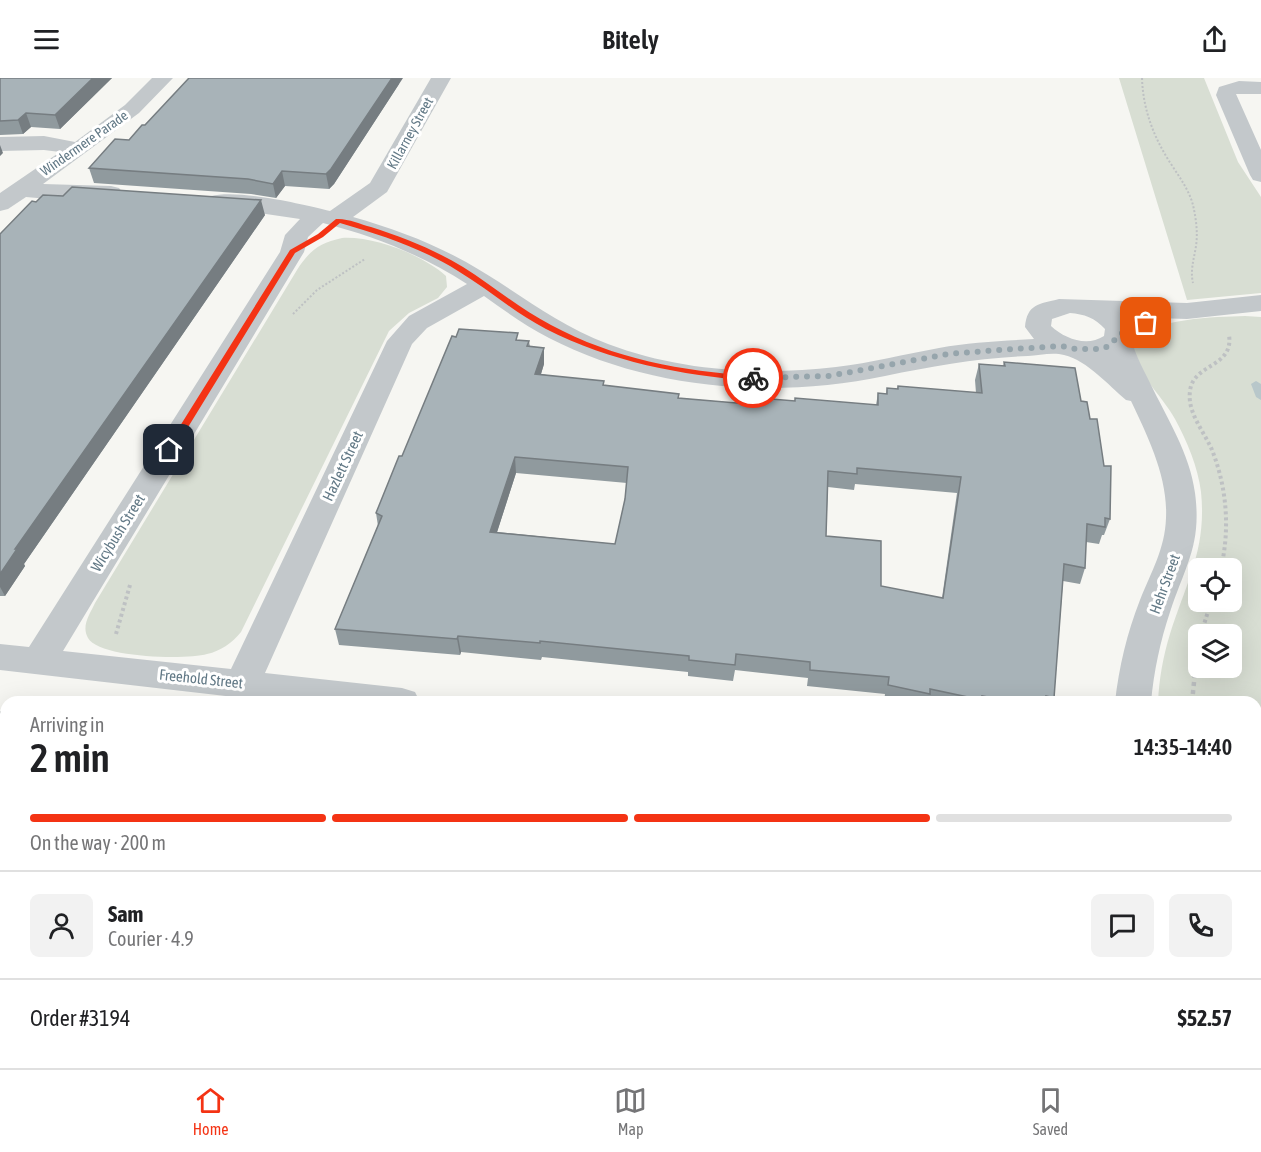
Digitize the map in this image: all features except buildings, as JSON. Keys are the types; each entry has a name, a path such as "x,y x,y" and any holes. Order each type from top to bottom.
{"street":[{"name":"Windermere Parade","path":"0,204 132,109 164,78"},
{"name":"Killarney Street","path":"336,220 376,204 381,194 379,187 441,78"},
{"path":"1261,88 1231,88 1226,91 1226,95 1261,175"},
{"path":"7,144 70,155"},
{"path":"39,175 93,192"},
{"path":"19,189 60,193 93,192 131,195"},
{"path":"191,199 250,203 336,220 427,251 485,285 547,327 604,352 632,361 702,375 766,379 829,376 948,354 1069,348 1102,349 1111,345 1118,337 1198,310"},
{"name":"Wicybush Street","path":"38,661 292,252 321,235 336,220"},
{"name":"Hazlett Street","path":"242,684 400,341 418,322 485,285"},
{"path":"948,354 1037,319 1046,310 1055,307 1198,310 1261,303"},
{"path":"1085,307 1113,322 1118,337"},
{"name":"Hehr Street","path":"1037,319 1042,334 1103,367 1142,399"},
{"name":"Hehr Street","path":"1118,337 1125,364 1142,399 1156,419 1168,448 1178,480 1182,514 1179,545 1146,637 1135,675 1133,696"},
{"name":"Freehold Street","path":"0,657 349,696"}],"path":[{"path":"1142,78 1143,105 1150,126 1189,195 1197,225 1190,275 1198,310 1228,331 1233,344 1230,352 1223,359 1197,375 1190,387 1189,400 1195,420 1214,455 1222,486 1227,520 1222,558"},
{"path":"289,321 318,289 366,258"},
{"path":"117,634 131,579"},
{"path":"1192,696 1193,678"}],"shaded area":[{"path":"1119,78 1204,78 1238,162 1261,197 1261,293 1187,300"},
{"path":"342,238 369,240 411,254 446,276 447,287 438,298 409,313 389,331 241,632 222,649 196,656 144,656 108,650 95,645 88,638 85,629 95,603 301,263 321,245"},
{"path":"1261,317 1261,696 1158,696 1163,660 1188,582 1188,612 1242,612 1242,558 1196,558 1202,512 1200,483 1195,464 1175,419 1141,371 1133,351 1132,340 1143,333 1156,327 1186,320"}],"waterway":[{"path":"1256,384 1261,397"}],"way so far":[{"path":"753,378 792,379 829,376 866,371 948,354 1062,346 1076,349 1102,349 1111,345 1118,335 1146,323"}],"route":[{"path":"169,450 292,252 321,235 339,220 402,240 427,251 460,268 547,327 604,352 632,361 702,375 753,378"}]}
